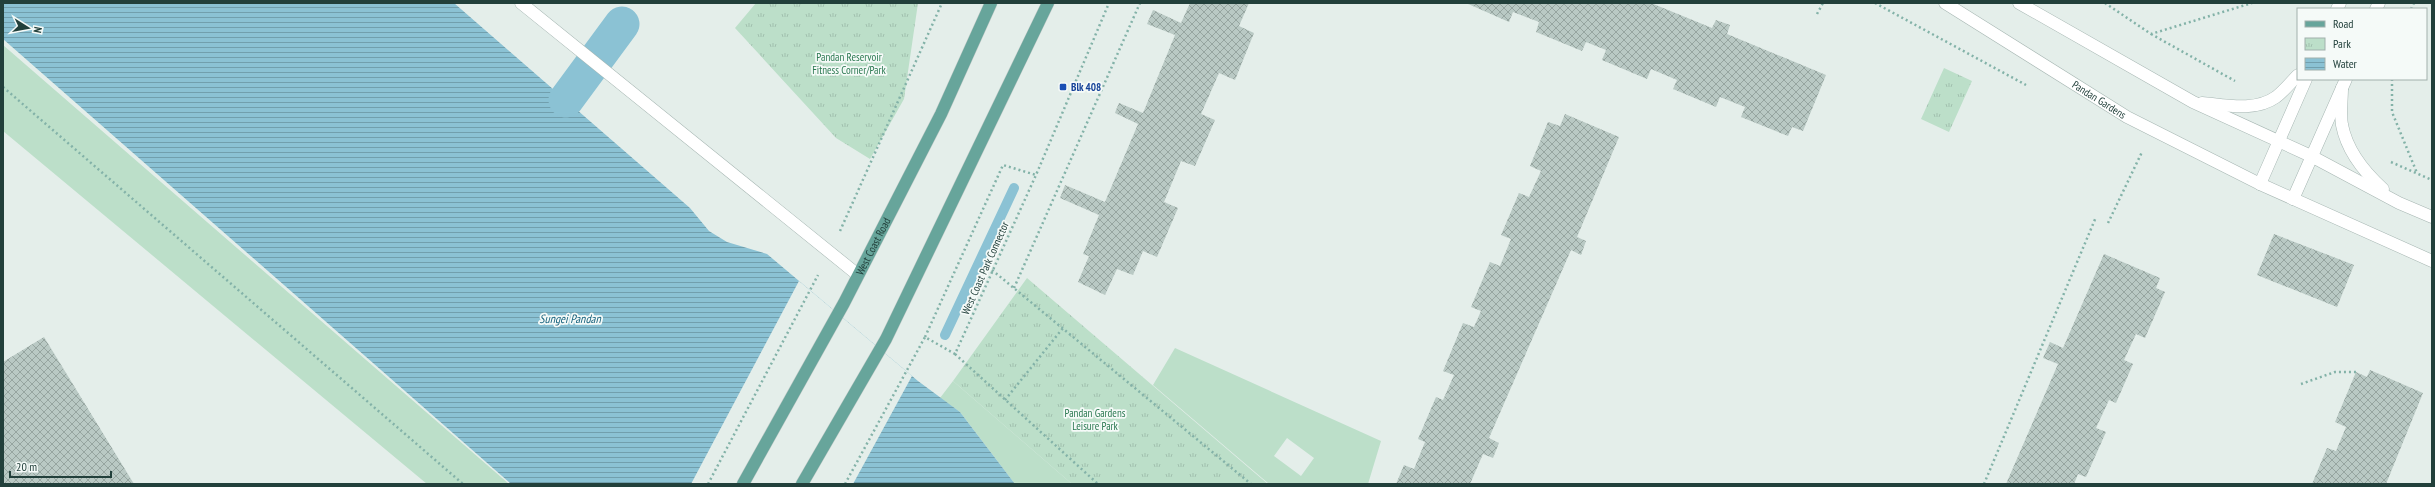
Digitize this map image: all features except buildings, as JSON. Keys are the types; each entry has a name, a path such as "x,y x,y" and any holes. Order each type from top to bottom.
{"main road":[{"name":"West Coast Road","path":"744,484 844,303 941,114 991,3"},
{"path":"802,484 886,339 1048,3"}],"street":[{"path":"521,3 858,275"},
{"name":"Pandan Gardens","path":"1945,3 2127,117 2260,184 2432,260"},
{"path":"2019,3 2193,102 2311,156 2399,203 2432,217"},
{"path":"2193,102 2239,107 2258,105 2275,98 2297,76"},
{"path":"2260,184 2306,80"},
{"path":"2293,199 2344,83"},
{"path":"2344,83 2342,124 2352,154 2369,177 2399,203"}],"path":[{"path":"708,484 830,252 942,3"},
{"name":"West Coast Park Connector","path":"955,354 1036,175 1109,3"},
{"path":"1014,288 1140,3"},
{"path":"1817,14 1823,3"},
{"path":"2105,3 2151,34 2252,3"},
{"path":"2392,80 2392,112 2417,173"},
{"path":"3,87 463,484"},
{"path":"2108,223 2154,130"},
{"path":"845,484 925,337 1003,165 1036,175"},
{"path":"1984,484 2096,217"},
{"path":"992,270 1251,484"},
{"path":"1005,400 1063,328"},
{"path":"925,337 955,354 1098,484"},
{"path":"2301,384 2336,372 2356,372"}],"green space":[{"name":"Pandan Reservoir Fitness Corner/Park","path":"756,3 918,3 904,99 870,159 836,138 735,28"},
{"path":"3,45 509,484 427,484 3,131"},
{"path":"1944,68 1972,81 1949,132 1921,119"},
{"name":"Pandan Gardens Leisure Park","path":"1027,278 1268,484 1072,484 953,381"},
{"path":"1175,348 1381,441 1368,484 1269,484 1153,385","holes":["1287,438 1314,458 1301,476 1274,456"]},
{"path":"953,381 1072,484 1015,484 960,412 940,398"}],"water":[{"name":"Sungei Pandan","path":"3,3 454,3 690,208 709,231 727,242 767,254 918,381 960,412 1015,484 511,484 3,39"}],"pier":[{"path":"799,281 912,376 853,484 691,484"}],"waterway":[{"path":"566,100 622,24"},
{"path":"945,335 1014,188"}],"place":[{"name":"Blk 408","path":"1063,87"}]}
